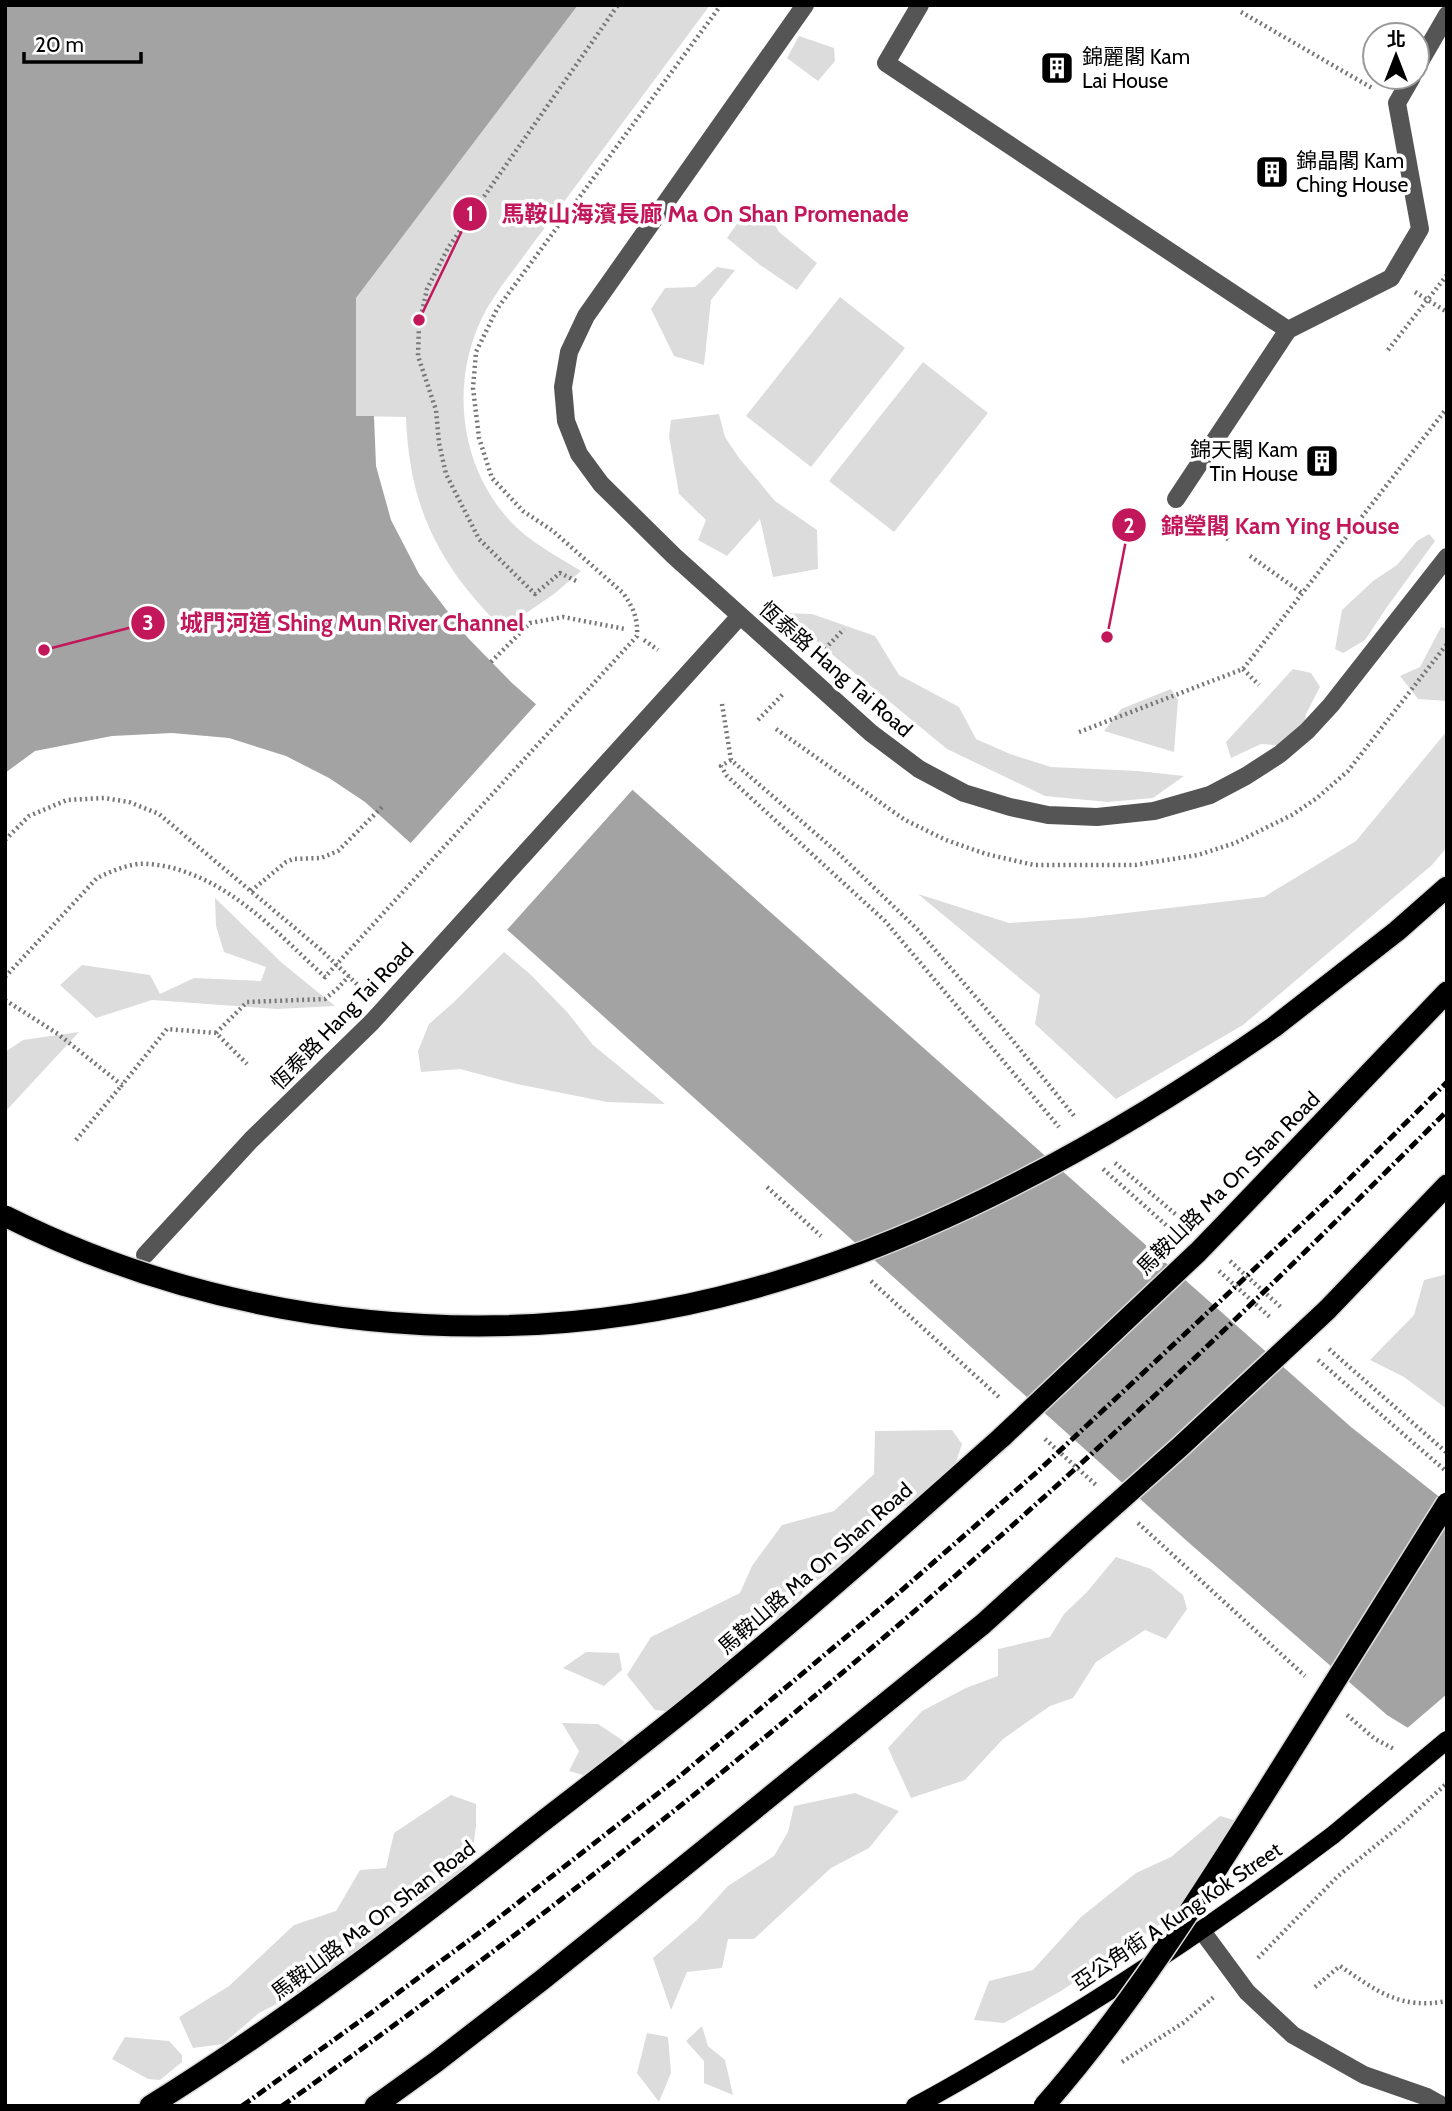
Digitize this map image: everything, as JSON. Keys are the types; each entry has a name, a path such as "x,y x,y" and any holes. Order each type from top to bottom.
{"highway":[{"path":"5,1216 133,1271 212,1293 298,1311 397,1323 532,1325 627,1315 747,1291 835,1262 919,1229 1002,1190 1127,1122 1274,1027 1397,931 1447,887"},
{"name":"馬鞍山路 Ma On Shan Road","path":"150,2106 220,2062 397,1935 721,1681 881,1544 1002,1437 1198,1252 1447,992"},
{"path":"375,2106 542,1980 983,1624 1327,1310 1447,1185"},
{"path":"1044,2106 1117,2016 1202,1894 1447,1503"}],"main road":[{"name":"亞公角街 A Kung Kok Street","path":"915,2106 950,2088 1123,1984 1202,1931 1333,1835 1447,1740"}],"street":[{"path":"740,616 601,484 579,454 566,421 563,387 569,352 586,316 805,5"},
{"path":"920,5 886,63 1288,330"},
{"path":"1431,43 1447,15"},
{"path":"1176,499 1288,330 1391,278 1420,229 1397,103 1404,91"},
{"name":"恆泰路 Hang Tai Road","path":"145,1255 251,1140 455,933 740,616 871,733 919,769 964,793 1010,807 1048,815 1097,817 1154,811 1210,795 1280,754 1307,731 1331,705 1447,557"},
{"path":"1202,1931 1247,1992 1293,2035 1364,2075 1435,2102 1447,2093"}],"path":[{"path":"576,581 561,573 535,594 479,539 446,474 439,443 436,410 418,356 419,325 427,289 448,248 618,5"},
{"name":"恆泰路 Hang Tai Road","path":"5,977 97,878 139,863 185,871 218,886 247,905 325,977 637,636 638,621 624,593 553,531 523,510 492,478 479,438 473,388 477,352 497,309 721,5"},
{"path":"1241,12 1397,103"},
{"path":"1388,350 1447,275"},
{"path":"1427,300 1447,312"},
{"path":"1079,732 1243,669 1447,408"},
{"path":"1176,499 1229,540"},
{"path":"1251,556 1302,593"},
{"path":"491,662 530,623 563,617 625,629"},
{"path":"645,640 658,650"},
{"path":"1243,669 1259,685"},
{"path":"722,704 731,760 838,853 917,929 1078,1121"},
{"path":"727,776 721,766 731,760"},
{"path":"5,840 29,816 67,800 104,798 129,802 159,814 337,965 383,1009"},
{"path":"251,891 286,862 293,859 321,858 338,851 383,806"},
{"path":"216,1032 247,1002 325,999 349,976"},
{"path":"5,1000 58,1034 122,1086"},
{"path":"76,1140 167,1029 216,1032 247,1063"},
{"path":"1108,1156 1192,1227"},
{"path":"1222,1254 1293,1317"},
{"path":"1324,1344 1447,1453"},
{"path":"1118,2065 1183,2023 1237,1978 1337,1877 1401,1826 1447,1783"},
{"path":"1315,1987 1340,1966 1369,1986 1397,2000 1429,2004 1447,2001"}],"shaded area":[{"path":"5,5 578,5 356,298 356,416 374,416 376,466 391,520 419,574 468,638 512,683 1351,1427 1447,1503 1447,1752 1387,1715 1188,1542 365,802 329,778 286,756 229,738 172,733 112,736 35,751 5,773"},
{"path":"578,5 710,5 500,288 474,336 464,392 465,420 470,448 480,474 493,499 519,530 581,571 554,594 503,629 461,582 432,533 413,479 406,417 356,416 356,298"},
{"path":"799,36 834,48 835,61 818,81 787,58"},
{"path":"746,211 772,220 779,232 817,263 797,290 727,238"},
{"path":"717,267 735,270 711,300 704,365 674,356 651,309 665,288 695,287"},
{"path":"840,297 905,348 811,467 746,416"},
{"path":"923,362 988,413 894,532 829,481"},
{"path":"719,414 725,437 775,501 817,530 818,569 773,577 760,519 727,556 698,540 706,520 679,494 669,436 671,420"},
{"path":"1429,534 1435,541 1365,640 1343,653 1335,649 1342,610 1373,581 1397,565 1417,541"},
{"path":"782,613 812,614 875,636 899,675 959,707 976,739 1010,754 1051,767 1184,776 1153,798 1108,802 1045,796 947,749"},
{"path":"1441,627 1447,629 1447,701 1418,699 1400,676 1420,667"},
{"path":"1293,669 1311,673 1320,687 1306,714 1300,747 1261,744 1231,758 1226,742"},
{"path":"1171,689 1178,700 1174,752 1104,731 1121,709"},
{"path":"1447,731 1447,847 1432,865 1243,1025 1116,1099 1035,1024 1040,995 918,894 1009,923 1083,918 1264,897 1356,841"},
{"path":"215,898 282,963 335,1006 277,1009 152,1000 96,1018 60,985 82,965 150,975 160,994 194,978 261,981 266,967 224,952 216,926"},
{"path":"504,952 568,1013 593,1045 665,1104 607,1102 517,1084 460,1069 421,1072 418,1051 429,1024"},
{"path":"79,1032 5,1112 5,1052 23,1040"},
{"path":"1447,1274 1447,1409 1404,1377 1370,1360 1414,1315 1424,1280"},
{"path":"952,1430 962,1444 956,1462 922,1497 898,1509 839,1566 807,1587 781,1620 755,1625 758,1666 694,1714 655,1710 627,1675 651,1637 740,1593 752,1566 782,1525 834,1511 874,1474 875,1431"},
{"path":"1116,1557 1151,1569 1183,1595 1187,1609 1166,1639 1145,1630 1096,1662 1073,1698 1050,1706 1003,1739 965,1780 911,1798 888,1748 922,1711 966,1688 998,1676 998,1649 1050,1637 1064,1614 1087,1592"},
{"path":"586,1652 619,1653 622,1670 604,1686 563,1668"},
{"path":"562,1723 598,1724 625,1742 587,1776 569,1771 579,1751"},
{"path":"855,1793 899,1811 869,1848 831,1868 754,1939 728,1939 722,1968 687,1972 671,2010 653,1958 697,1920 728,1886 774,1856 788,1832 794,1806"},
{"path":"451,1795 476,1804 472,1857 457,1878 440,1891 412,1904 380,1940 304,1990 259,2013 223,2044 193,2048 179,2017 229,1986 294,1925 336,1911 360,1870 386,1868 394,1833"},
{"path":"1220,1816 1237,1821 1178,1912 1061,1991 1004,2023 974,2020 989,1981 1033,1970 1081,1917 1136,1873 1171,1857"},
{"path":"702,2026 708,2046 725,2060 733,2095 704,2083 704,2061 686,2041"},
{"path":"647,2033 668,2037 671,2073 659,2102 637,2073"},
{"path":"125,2037 169,2041 182,2055 182,2062 160,2080 148,2079 112,2059"}],"pier":[{"path":"539,701 635,787 505,932 408,846"},
{"path":"1447,1694 1447,1755 1405,1730"}],"railway":[{"path":"242,2106 483,1930 674,1781 895,1596 1037,1472 1336,1192 1447,1082"},
{"path":"282,2106 504,1943 613,1859 827,1686 1035,1505 1177,1375 1447,1111"}],"place":[{"name":"錦麗閣 Kam Lai House","path":"1057,68"},
{"name":"錦晶閣 Kam Ching House","path":"1272,172"},
{"name":"馬鞍山海濱長廊 Ma On Shan Promenade","path":"419,320"},
{"name":"錦天閣 Kam Tin House","path":"1322,461"},
{"name":"錦瑩閣 Kam Ying House","path":"1107,637"},
{"name":"城門河道 Shing Mun River Channel","path":"44,650"}]}
